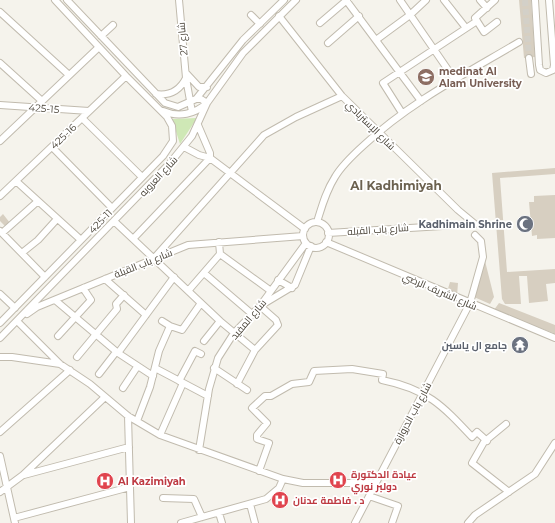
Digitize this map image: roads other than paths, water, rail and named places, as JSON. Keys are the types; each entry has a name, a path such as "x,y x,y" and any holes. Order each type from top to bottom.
{"street":[{"name":"425-11","path":"0,323 166,152 173,141 170,121 162,110 126,76 55,0"},
{"path":"67,0 156,94 169,106 178,107 189,104 206,89 244,40 284,0"},
{"name":"شارع العروبه","path":"0,338 115,222 184,147 198,125 209,100 243,53 296,0"},
{"path":"320,23 347,0 420,101"},
{"path":"400,0 455,80"},
{"path":"376,40 410,15 426,0"},
{"path":"444,0 466,28"},
{"path":"480,0 487,8"},
{"path":"496,0 475,18 484,32 497,22"},
{"path":"535,0 539,65 540,70 546,73 552,70 554,65 549,0"},
{"name":"شارع 27","path":"179,1 189,104 192,112"},
{"path":"0,12 68,75"},
{"path":"251,15 260,24"},
{"name":"شارع الإستربادي","path":"279,16 342,96 458,210 475,224"},
{"path":"328,43 359,16"},
{"path":"402,113 383,83 477,21"},
{"path":"102,36 113,24"},
{"path":"317,222 324,200 335,176 352,156 378,132 420,101 518,42"},
{"path":"0,141 99,47"},
{"path":"529,58 531,74"},
{"path":"0,63 42,101"},
{"path":"156,94 173,92 182,85 186,75 198,87 206,89"},
{"name":"425-16","path":"0,196 126,76"},
{"path":"206,89 205,97 209,100"},
{"path":"154,258 264,134 296,117 342,96"},
{"path":"196,99 209,100"},
{"path":"162,110 174,114 192,112 209,100"},
{"name":"425-15","path":"0,105 88,111"},
{"path":"82,118 142,177"},
{"path":"198,125 210,158"},
{"path":"52,147 112,208"},
{"path":"184,147 199,155 210,158 304,229"},
{"path":"133,239 210,158"},
{"path":"16,181 81,240"},
{"path":"38,201 1,232 23,252 45,276"},
{"path":"23,252 38,240 57,219"},
{"path":"115,222 220,321 255,350"},
{"path":"317,222 325,226 328,233 326,242 320,247 308,244 303,236 304,229 310,223 317,222"},
{"name":"شارع باب القبله","path":"328,233 475,224"},
{"name":"شارع باب الدروازة","path":"355,523 470,303 483,257 481,241 475,235"},
{"name":"شارع باب القبلة","path":"0,338 37,307 154,258 188,246 219,242 303,236"},
{"path":"188,291 220,254 219,242"},
{"name":"شارع الشريف الرضي","path":"326,242 555,338"},
{"path":"238,384 255,350 278,325 276,320 260,306 292,288 298,279 308,244"},
{"name":"شارع المفيد","path":"199,450 208,396 214,368 218,358 234,333 260,306 298,253 308,244"},
{"path":"220,254 271,291"},
{"path":"204,273 252,314"},
{"path":"99,374 174,277"},
{"path":"105,279 146,315"},
{"path":"278,280 292,288"},
{"path":"58,336 91,300 83,288"},
{"path":"0,294 15,308"},
{"path":"77,357 117,309 116,304 124,295"},
{"path":"55,300 117,352 153,376"},
{"path":"162,321 170,326 182,330 201,303"},
{"path":"204,341 220,321"},
{"path":"18,322 60,364 70,370 128,416 160,435 283,479 303,483 376,483"},
{"path":"137,421 153,376 162,343 170,326"},
{"path":"160,435 195,351 201,354"},
{"path":"0,357 12,356 60,364"},
{"path":"123,388 138,367"},
{"path":"155,368 208,396"},
{"path":"214,368 247,390"},
{"path":"259,471 269,443 257,438 256,435 267,423 252,408 265,396 271,396 292,384 309,382 314,371 352,368 383,374 382,380 400,384 423,393 440,404 472,437 477,432 487,440"},
{"path":"0,432 70,370"},
{"path":"0,492 22,475 105,397"},
{"path":"128,416 130,523"},
{"path":"506,424 487,440 472,464 509,492"},
{"path":"468,523 475,515 535,474 555,443"},
{"path":"22,475 129,448"},
{"path":"0,456 15,521 130,487"},
{"path":"181,523 266,499 279,488 283,479"},
{"path":"369,496 398,506 392,523"},
{"path":"163,498 194,499 202,517"},
{"path":"250,504 255,523"},
{"path":"219,513 222,523"}],"tunnel":[{"path":"525,0 529,58"}],"place":[{"name":"medinat Al Alam University","path":"426,77"},
{"name":"Kadhimain Shrine","path":"525,224"},
{"name":"جامع ال ياسين","path":"520,345"},
{"name":"عيادة الدكتورة دولبر نوري","path":"338,480"},
{"name":"Al Kazimiyah","path":"105,481"},
{"name":"د . فاطمة عدنان","path":"280,500"}],"district":[{"name":"Al Kadhimiyah","path":"396,186"}]}
